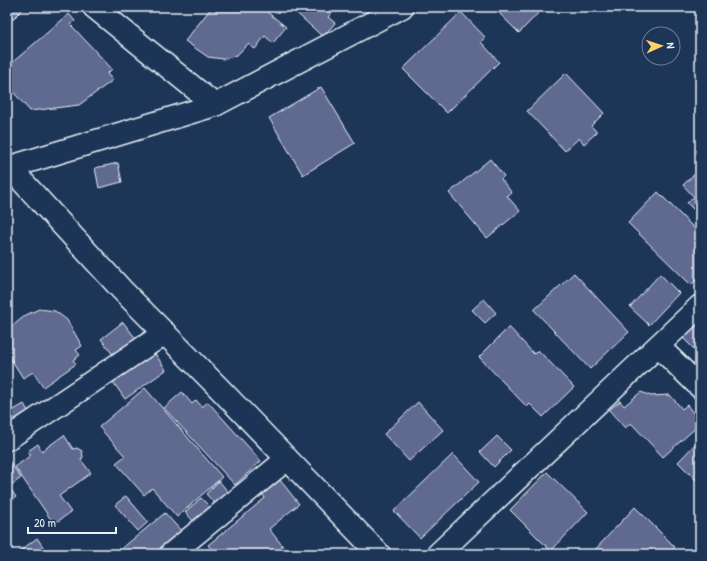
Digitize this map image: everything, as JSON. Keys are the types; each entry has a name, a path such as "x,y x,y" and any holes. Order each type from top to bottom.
{"street":[{"path":"94,7 215,105"},
{"path":"379,554 122,290 8,168 215,105 402,7"},
{"path":"438,554 700,306"},
{"path":"7,439 165,334"},
{"path":"658,346 700,387"},
{"path":"170,554 287,459"}],"building":[{"path":"7,7 20,7 23,9 7,25"},
{"path":"212,7 261,7 286,27 273,43 265,36 255,49 248,44 237,55 223,59 208,57 185,41"},
{"path":"290,7 345,7 334,10 328,17 335,23 323,37"},
{"path":"493,7 544,7 519,33"},
{"path":"461,12 485,37 481,42 499,62 447,113 403,69"},
{"path":"69,14 75,21 71,25 112,69 107,74 113,80 79,105 30,111 7,85 7,67"},
{"path":"566,73 604,113 591,126 597,132 584,144 579,138 565,151 527,111"},
{"path":"321,87 355,143 303,175 269,118"},
{"path":"490,159 504,176 501,179 512,193 507,196 520,211 487,238 449,193"},
{"path":"118,163 122,182 99,188 95,168"},
{"path":"700,169 699,215 687,203 694,197 683,185"},
{"path":"658,192 700,234 700,276 691,285 628,223"},
{"path":"574,273 629,332 590,369 534,310"},
{"path":"660,274 679,293 649,325 630,307"},
{"path":"484,299 496,313 485,323 472,310"},
{"path":"39,309 55,311 67,320 82,346 76,350 80,355 73,360 76,364 43,387 33,372 23,378 7,353 7,326 9,325 11,327 26,315"},
{"path":"700,320 700,355 683,338"},
{"path":"123,322 137,340 114,356 101,339"},
{"path":"509,327 534,354 538,350 574,387 543,417 530,404 527,407 479,357"},
{"path":"152,349 166,370 125,399 111,379"},
{"path":"145,388 222,477 177,517 152,488 144,495 116,463 125,456 99,427"},
{"path":"182,392 192,404 196,400 202,407 208,402 261,461 235,485 164,408"},
{"path":"641,392 651,396 670,395 682,409 687,405 700,422 700,424 663,457 631,423 625,428 609,410 620,401 624,406"},
{"path":"418,402 443,430 409,461 384,434"},
{"path":"24,404 31,416 9,429 7,425 7,414"},
{"path":"64,435 73,449 77,448 82,451 83,457 81,460 91,473 59,496 71,512 54,524 15,467 31,455 28,451 38,444 42,451"},
{"path":"497,436 511,450 494,467 480,452"},
{"path":"700,439 700,484 678,462"},
{"path":"453,454 479,482 420,538 394,511"},
{"path":"7,458 21,478 10,486 7,482"},
{"path":"547,472 588,512 551,551 510,510"},
{"path":"276,475 299,504 269,529 289,554 215,554 208,545 265,498 259,489"},
{"path":"219,481 229,493 216,505 206,494"},
{"path":"7,484 16,497 7,504"},
{"path":"126,496 148,522 138,531 115,505"},
{"path":"201,498 212,509 196,524 185,512"},
{"path":"635,507 675,547 668,554 591,554"},
{"path":"165,513 182,532 155,554 115,554"},
{"path":"37,538 48,554 16,554"}]}
